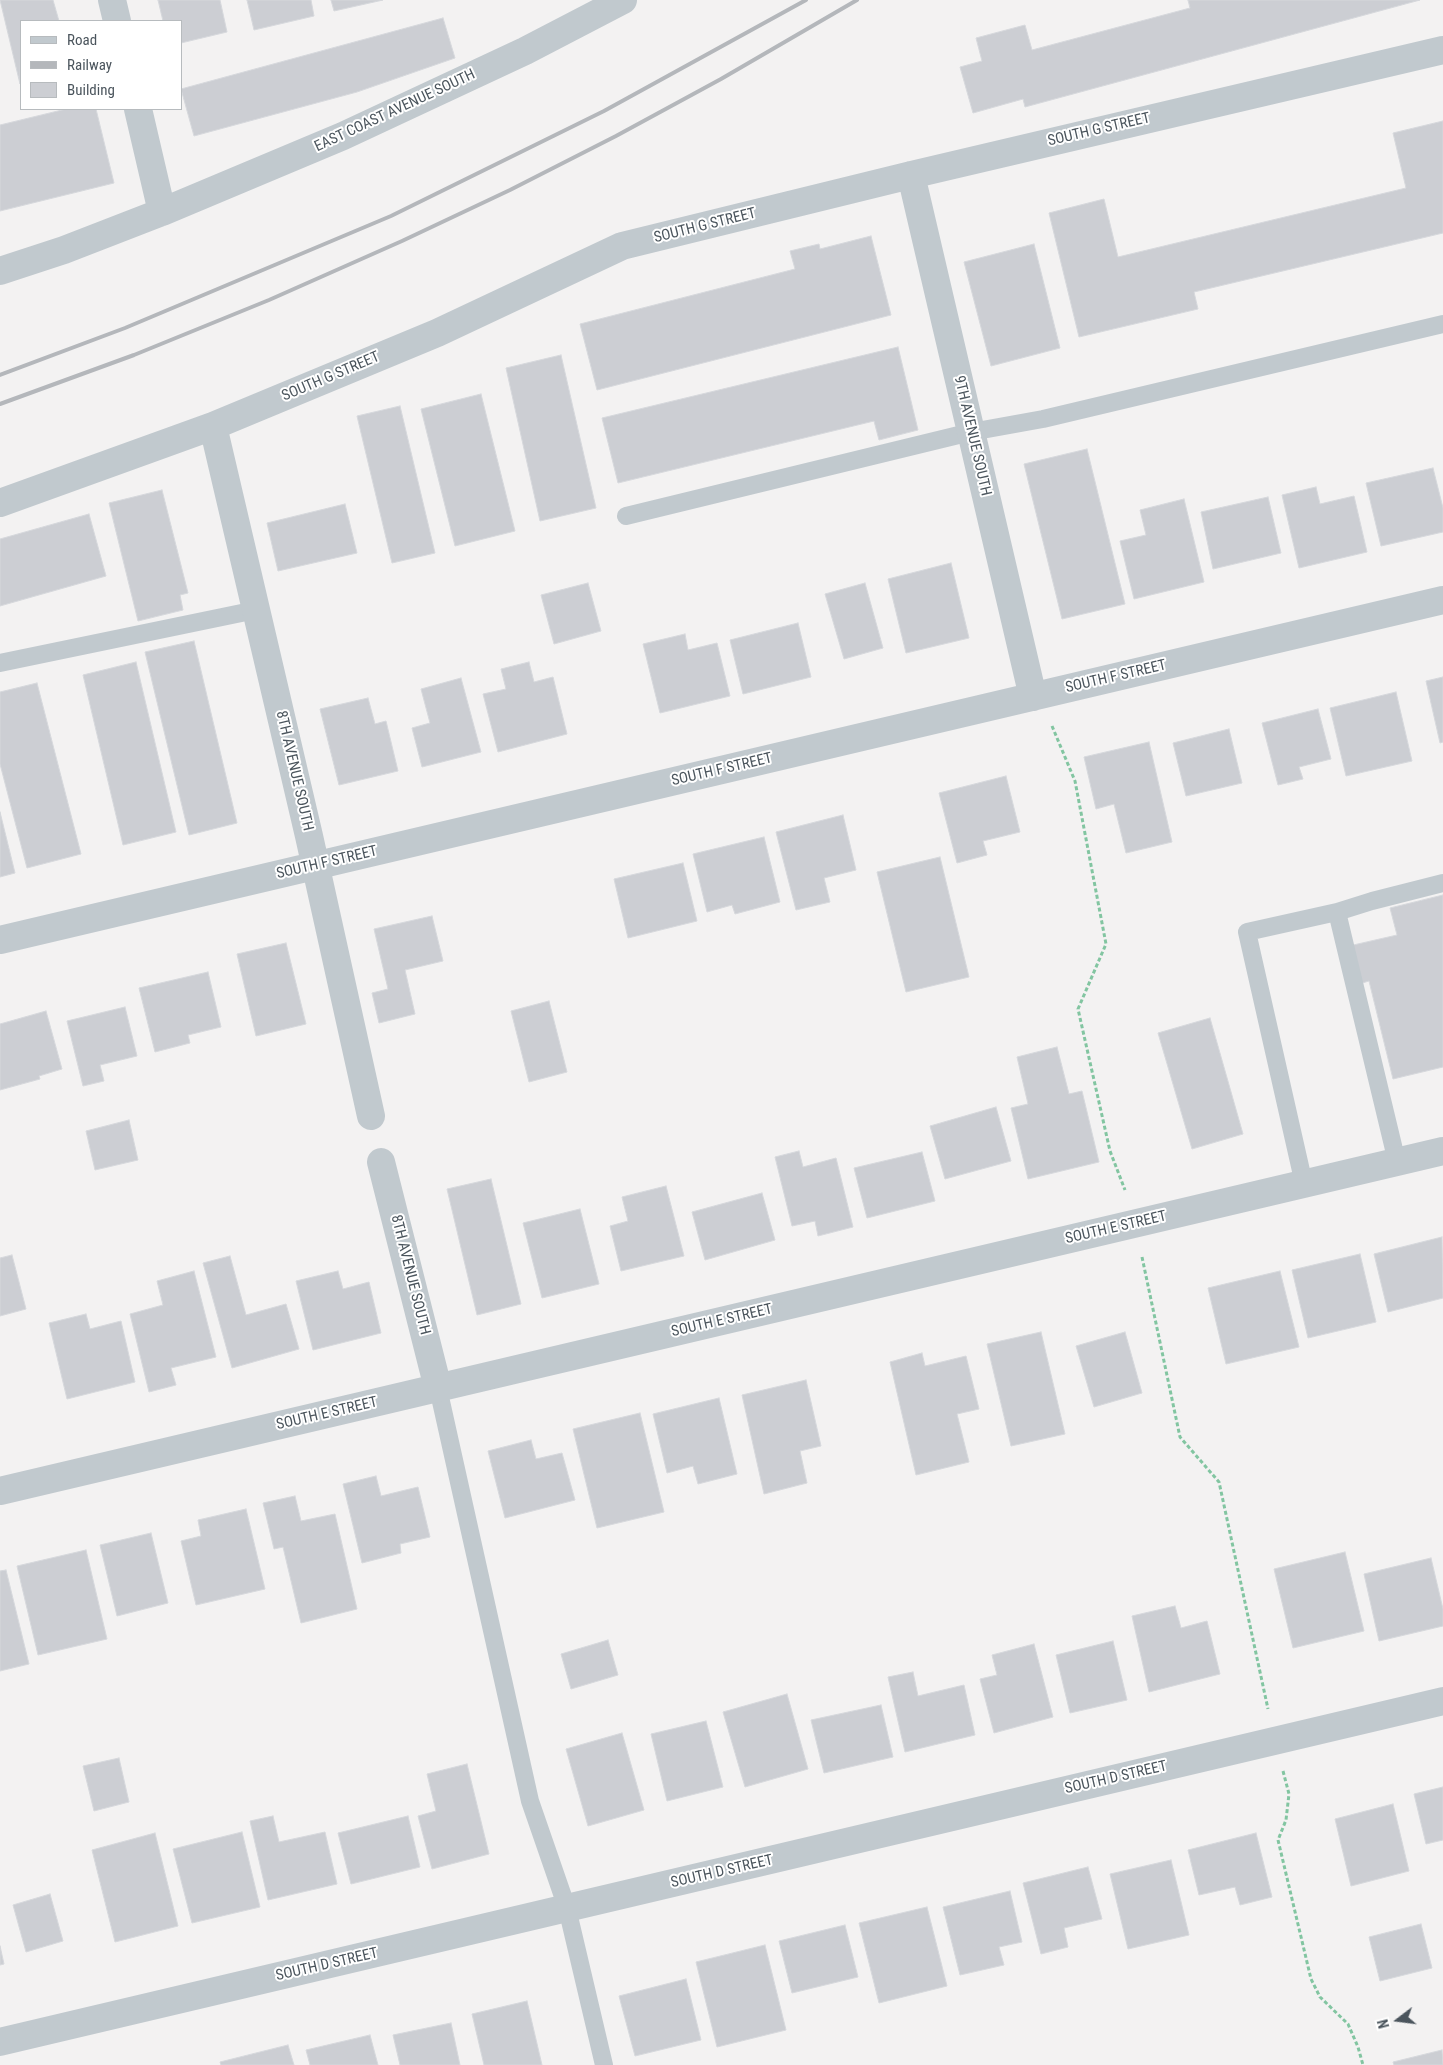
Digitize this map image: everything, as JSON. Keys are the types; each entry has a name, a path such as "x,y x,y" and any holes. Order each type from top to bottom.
{"street":[{"path":"112,0 117,20"},
{"name":"EAST COAST AVENUE SOUTH","path":"0,272 162,212 343,136 525,51 624,0"},
{"name":"SOUTH G STREET","path":"0,503 213,426 437,333 622,246 911,174 1443,50"},
{"path":"138,110 162,212"},
{"name":"9TH AVENUE SOUTH","path":"911,174 1033,697"},
{"name":"8TH AVENUE SOUTH","path":"213,426 316,866 371,1116"},
{"name":"SOUTH F STREET","path":"0,940 1443,600"},
{"name":"SOUTH E STREET","path":"0,1491 1443,1151"},
{"name":"8TH AVENUE SOUTH","path":"381,1162 438,1388"},
{"name":"SOUTH D STREET","path":"0,2042 1443,1702"}],"lane":[{"path":"626,516 971,432 1043,419 1443,324"},
{"path":"0,663 256,610"},
{"path":"1304,1184 1247,932 1337,912 1443,883"},
{"path":"1337,912 1397,1162"},
{"path":"438,1388 530,1801 566,1908 604,2065"}],"path":[{"path":"1049,719 1075,781 1106,944 1078,1009 1110,1151 1125,1190"},
{"path":"1141,1252 1180,1437 1219,1482 1289,1794 1286,1820 1278,1840 1311,1979 1320,1997 1348,2024 1363,2065"}],"building":[{"path":"0,0 53,0 59,20 20,20 20,84"},
{"path":"158,0 220,0 227,32 182,43 182,20 163,20"},
{"path":"247,0 311,0 314,16 254,30"},
{"path":"331,0 383,0 334,11"},
{"path":"1188,0 1420,0 1025,107 1023,99 973,113 960,67 982,61 976,38 1025,25 1032,50 1190,8"},
{"path":"443,18 455,58 357,92 194,136 182,89"},
{"path":"62,110 96,110 114,183 0,211 0,125"},
{"path":"1443,121 1443,233 1194,292 1198,309 1079,337 1049,213 1104,199 1118,257 1406,188 1393,133"},
{"path":"871,236 891,315 597,390 580,324 795,269 790,251 819,244 820,249"},
{"path":"1034,244 1060,348 991,366 964,262"},
{"path":"898,347 918,430 879,440 874,421 618,483 602,418"},
{"path":"561,355 596,508 540,521 506,368"},
{"path":"481,394 515,531 455,546 421,409"},
{"path":"400,406 435,553 392,563 357,416"},
{"path":"1087,449 1125,604 1062,619 1024,464"},
{"path":"1433,468 1443,508 1443,532 1381,546 1366,483"},
{"path":"1316,487 1320,504 1354,496 1367,552 1299,568 1282,495"},
{"path":"162,490 188,593 180,595 183,610 138,621 109,503"},
{"path":"1268,497 1281,553 1213,569 1201,512"},
{"path":"1184,499 1204,582 1134,599 1120,541 1146,535 1140,510"},
{"path":"345,504 357,553 278,571 267,523"},
{"path":"89,514 106,576 0,606 0,539"},
{"path":"951,563 969,638 906,653 888,579"},
{"path":"588,583 601,631 554,644 541,595"},
{"path":"865,583 883,648 844,659 825,594"},
{"path":"798,623 811,677 743,694 730,640"},
{"path":"685,634 688,650 717,643 730,696 660,713 643,644"},
{"path":"194,641 237,823 189,835 145,652"},
{"path":"136,662 176,832 123,845 83,675"},
{"path":"529,662 534,682 553,677 567,734 498,752 483,694 506,689 501,669"},
{"path":"1443,677 1443,742 1440,743 1426,681"},
{"path":"461,678 481,752 422,767 412,728 430,723 421,689"},
{"path":"37,683 81,854 27,868 0,764 0,692"},
{"path":"1396,692 1412,761 1346,776 1330,708"},
{"path":"368,698 375,724 386,721 398,771 339,785 320,709"},
{"path":"1318,709 1331,759 1299,767 1303,779 1278,785 1262,723"},
{"path":"1229,729 1242,783 1186,796 1173,743"},
{"path":"1149,742 1172,842 1126,853 1114,804 1096,809 1084,757"},
{"path":"1006,776 1020,832 983,841 987,855 957,863 939,793"},
{"path":"0,812 15,873 0,877"},
{"path":"843,815 856,870 824,878 830,902 796,910 776,832"},
{"path":"764,837 780,902 735,914 732,905 707,912 693,854"},
{"path":"940,857 969,977 906,992 877,872"},
{"path":"683,863 697,921 628,938 614,879"},
{"path":"1443,895 1443,1067 1393,1079 1369,981 1359,984 1349,946 1397,935 1390,908"},
{"path":"432,916 443,961 405,970 415,1014 379,1023 372,993 388,989 374,929"},
{"path":"286,943 306,1024 256,1036 237,954"},
{"path":"208,972 221,1027 188,1035 190,1043 155,1052 139,988"},
{"path":"549,1001 567,1072 529,1082 511,1011"},
{"path":"125,1007 137,1056 100,1065 104,1081 83,1086 67,1021"},
{"path":"46,1011 62,1069 39,1076 40,1079 0,1090 0,1024"},
{"path":"1210,1018 1243,1134 1192,1149 1158,1033"},
{"path":"1057,1047 1069,1094 1082,1091 1099,1162 1028,1179 1011,1108 1028,1104 1017,1057"},
{"path":"996,1107 1011,1161 945,1179 930,1126"},
{"path":"129,1120 138,1160 95,1170 86,1131"},
{"path":"799,1151 803,1167 836,1158 853,1227 818,1236 815,1221 792,1226 775,1157"},
{"path":"922,1152 935,1201 867,1218 854,1168"},
{"path":"491,1179 521,1304 477,1315 447,1189"},
{"path":"666,1186 684,1256 621,1271 610,1226 628,1221 622,1197"},
{"path":"762,1193 775,1240 705,1260 692,1212"},
{"path":"580,1209 599,1284 542,1298 523,1223"},
{"path":"1442,1237 1443,1298 1388,1312 1374,1254"},
{"path":"1360,1254 1376,1322 1308,1338 1292,1270"},
{"path":"12,1255 26,1309 0,1316 0,1258"},
{"path":"230,1256 246,1315 286,1304 299,1349 232,1368 203,1263"},
{"path":"194,1271 216,1357 171,1368 176,1385 149,1392 130,1314 163,1305 157,1281"},
{"path":"338,1271 343,1289 369,1282 381,1333 313,1350 296,1281"},
{"path":"1280,1271 1299,1347 1226,1364 1208,1288"},
{"path":"86,1314 90,1329 121,1321 135,1382 67,1399 49,1323"},
{"path":"1041,1332 1065,1434 1011,1446 987,1344"},
{"path":"1125,1332 1142,1393 1094,1407 1076,1346"},
{"path":"922,1353 925,1366 966,1356 979,1409 957,1414 969,1462 916,1475 890,1362"},
{"path":"806,1380 821,1446 800,1451 807,1483 764,1494 742,1395"},
{"path":"719,1398 737,1474 698,1484 693,1466 667,1473 653,1414"},
{"path":"640,1413 664,1512 597,1528 573,1429"},
{"path":"531,1440 536,1459 562,1453 575,1500 505,1518 488,1451"},
{"path":"376,1476 381,1496 418,1487 430,1537 400,1544 401,1553 362,1563 343,1484"},
{"path":"295,1496 301,1521 335,1514 357,1609 301,1623 283,1547 274,1549 263,1503"},
{"path":"246,1509 265,1589 196,1605 181,1541 201,1536 198,1520"},
{"path":"151,1533 168,1603 117,1616 100,1545"},
{"path":"86,1550 107,1639 38,1655 17,1566"},
{"path":"1345,1552 1364,1631 1293,1648 1274,1569"},
{"path":"1431,1558 1443,1609 1443,1626 1379,1641 1364,1574"},
{"path":"6,1570 29,1664 0,1671 0,1571"},
{"path":"1175,1606 1181,1628 1207,1621 1220,1674 1149,1692 1132,1616"},
{"path":"608,1640 618,1675 571,1689 561,1654"},
{"path":"1113,1641 1127,1700 1070,1713 1056,1655"},
{"path":"1034,1644 1053,1717 994,1733 980,1679 997,1675 992,1655"},
{"path":"913,1672 918,1696 964,1685 975,1735 905,1752 888,1677"},
{"path":"787,1694 808,1769 745,1787 723,1712"},
{"path":"881,1705 893,1757 824,1773 811,1720"},
{"path":"706,1721 723,1787 667,1801 651,1734"},
{"path":"622,1733 644,1810 588,1826 566,1749"},
{"path":"119,1758 129,1802 94,1811 83,1766"},
{"path":"467,1764 489,1854 432,1869 418,1816 436,1811 427,1774"},
{"path":"1443,1787 1443,1840 1426,1844 1414,1794"},
{"path":"1393,1804 1409,1871 1351,1886 1335,1819"},
{"path":"273,1816 279,1842 325,1832 337,1884 268,1900 250,1821"},
{"path":"408,1816 420,1867 351,1884 338,1833"},
{"path":"242,1832 260,1907 192,1923 173,1849"},
{"path":"155,1833 178,1926 115,1942 92,1850"},
{"path":"1256,1833 1272,1897 1240,1905 1235,1887 1199,1895 1188,1850"},
{"path":"1171,1860 1189,1935 1128,1949 1110,1874"},
{"path":"1088,1867 1102,1919 1064,1928 1068,1947 1041,1954 1023,1883"},
{"path":"1010,1891 1022,1942 999,1947 1004,1965 960,1975 943,1907"},
{"path":"50,1894 63,1941 26,1952 13,1905"},
{"path":"927,1907 947,1986 879,2003 859,1923"},
{"path":"1421,1924 1432,1968 1380,1981 1369,1937"},
{"path":"845,1925 858,1977 792,1993 779,1941"},
{"path":"765,1945 786,2030 717,2047 696,1962"},
{"path":"0,1946 4,1964 0,1965"},
{"path":"686,1979 701,2040 635,2056 619,1996"},
{"path":"527,2001 542,2065 484,2065 472,2014"},
{"path":"451,2023 460,2065 400,2065 393,2035"},
{"path":"370,2035 378,2065 310,2065 306,2050"},
{"path":"288,2045 294,2065 221,2065 220,2062"},
{"path":"1442,2050 1443,2065 1394,2065 1393,2062"}],"railway":[{"path":"0,375 125,328 391,216 604,111 806,0"},
{"path":"0,404 134,355 269,300 402,241 510,190 616,136 721,79 857,0"}]}
